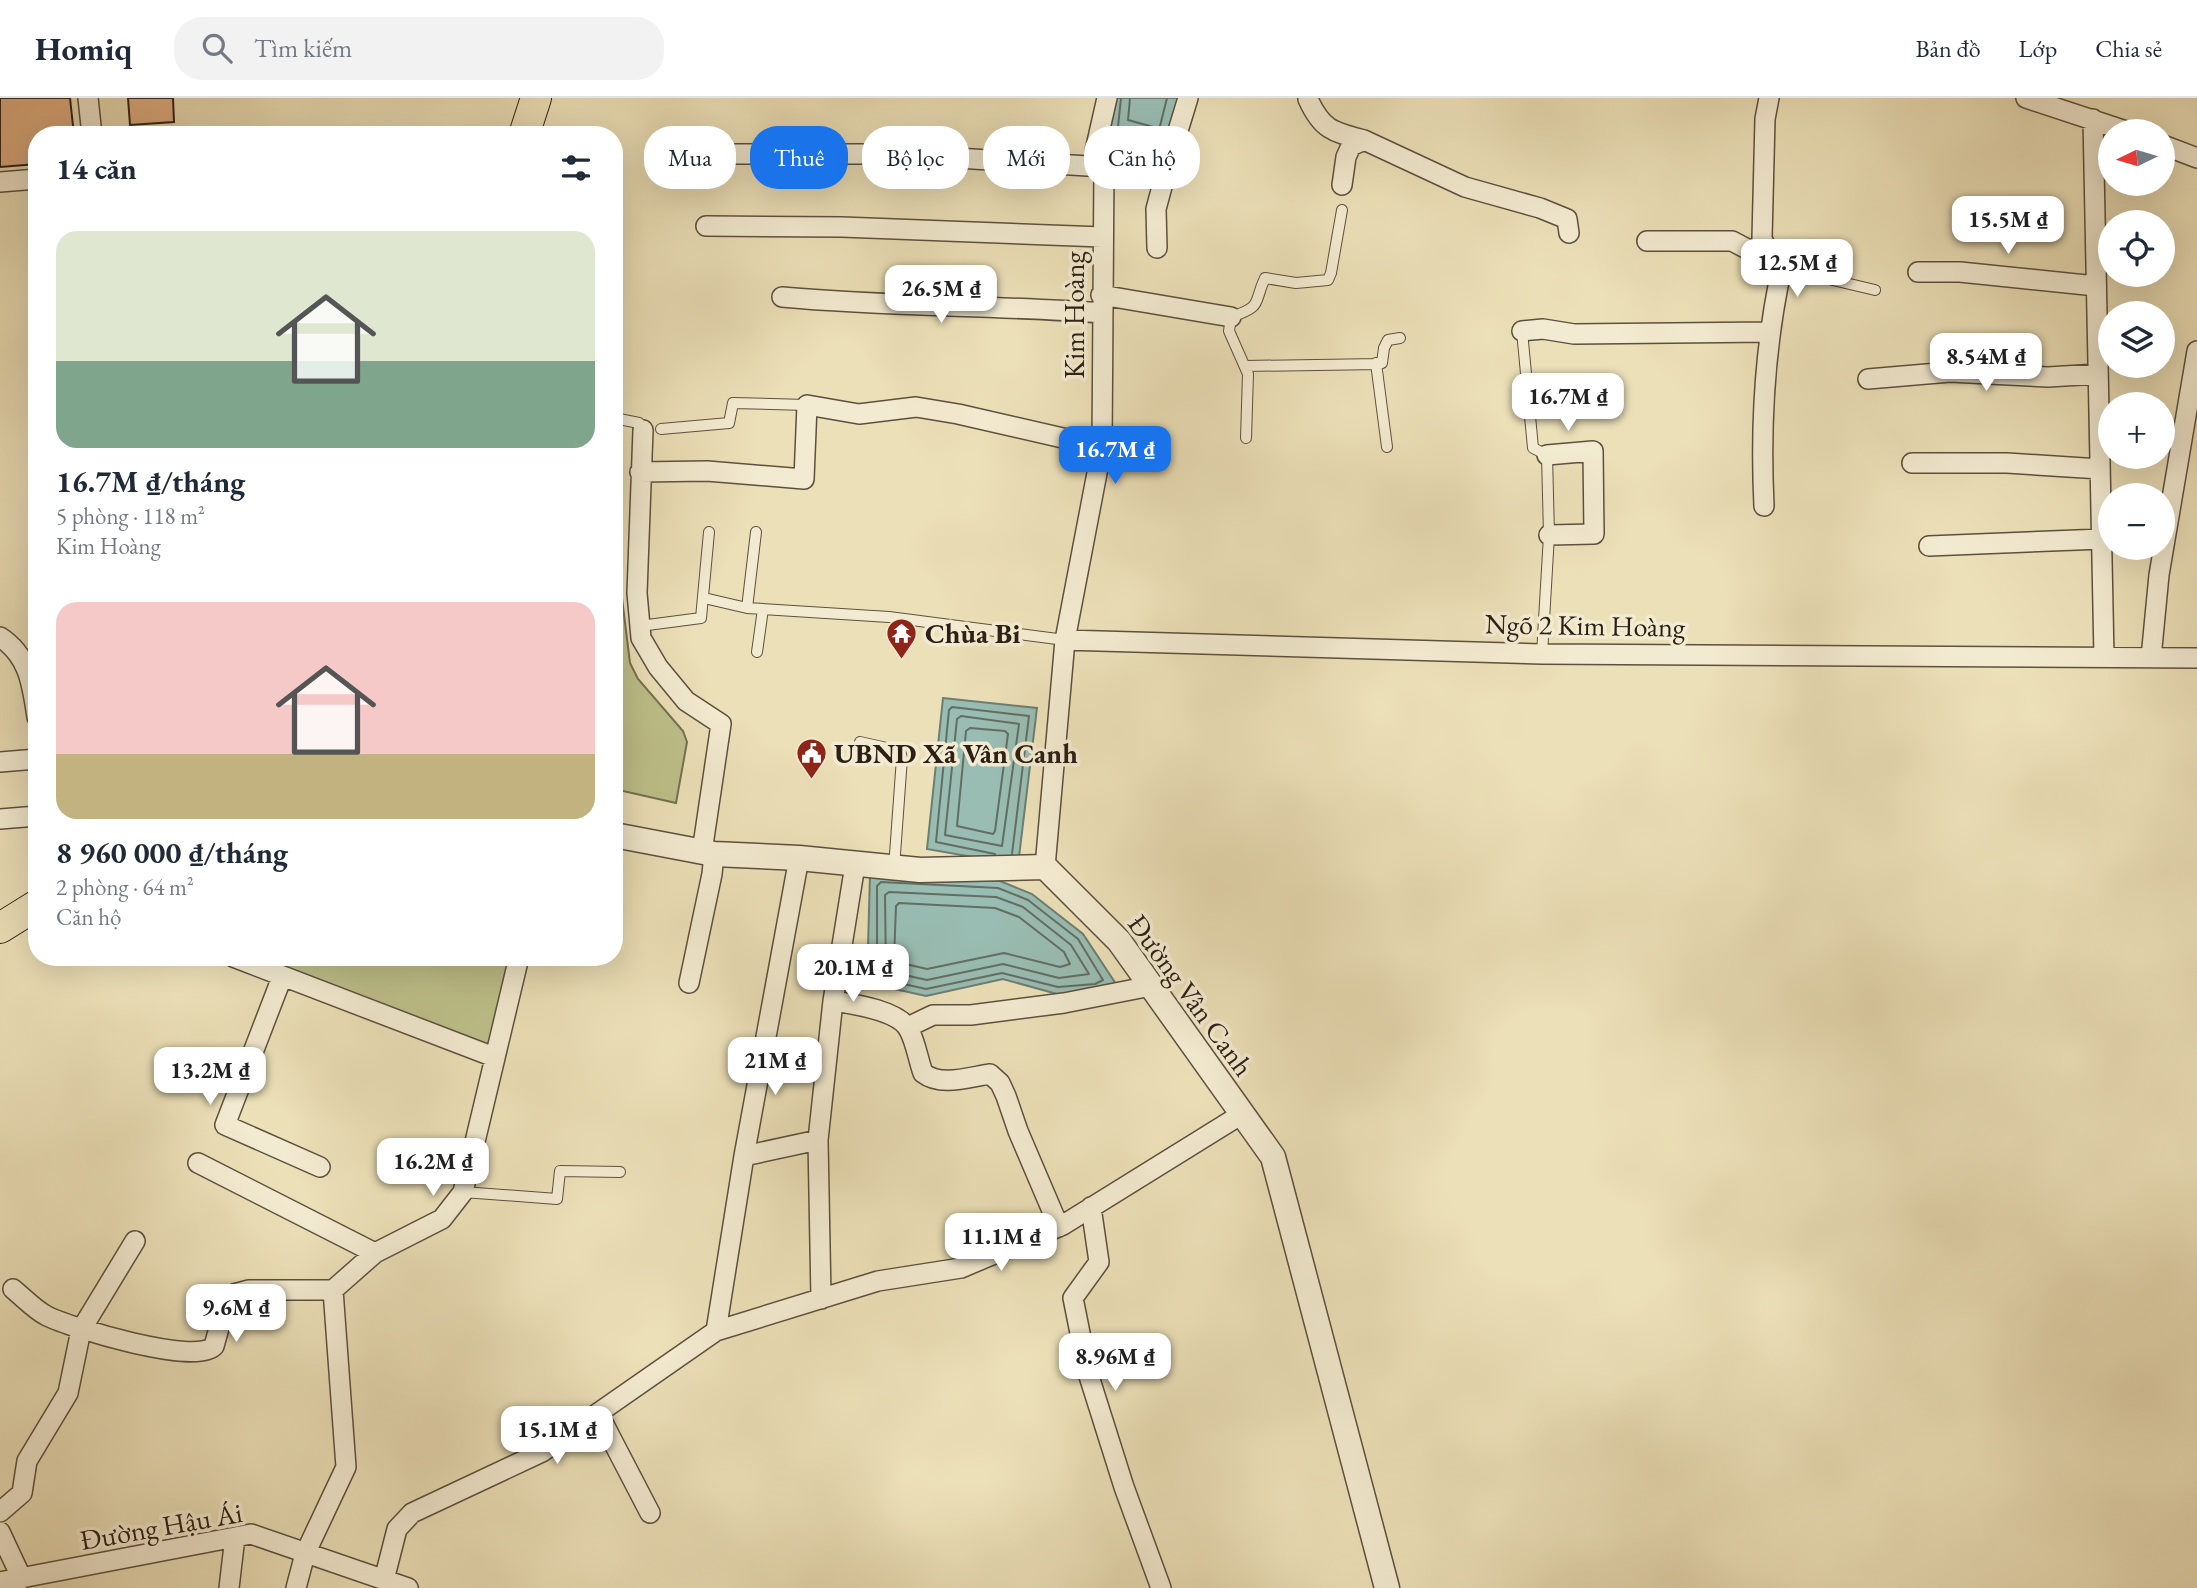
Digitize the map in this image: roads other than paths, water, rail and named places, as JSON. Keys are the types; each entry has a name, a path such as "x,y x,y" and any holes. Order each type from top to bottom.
{"main road":[{"path":"527,126 536,98"},
{"path":"0,928 28,911"}],"street":[{"path":"88,98 91,126"},
{"name":"Kim Hoàng","path":"1101,126 1107,98"},
{"path":"1179,126 1188,98"},
{"path":"1308,98 1321,124 1364,140 1465,187 1540,208 1567,219 1569,233"},
{"path":"1764,506 1762,456 1769,332 1783,262 1766,248 1762,238 1765,120 1769,98"},
{"path":"2026,98 2098,121"},
{"path":"1868,379 1950,372 2058,377 2098,374 2093,119"},
{"path":"1342,185 1346,157 1351,146 1364,140"},
{"path":"2175,150 2197,158"},
{"path":"736,154 891,154 1084,166"},
{"path":"0,182 28,180"},
{"name":"Kim Hoàng","path":"1045,867 1065,640 1102,447 1103,189"},
{"path":"1157,248 1156,209 1161,189"},
{"path":"706,226 842,227 1102,237"},
{"path":"1647,241 1732,241 1751,251 1769,268 1782,268"},
{"path":"1918,272 1960,272 2096,285"},
{"path":"782,297 860,305 1102,304 1231,317"},
{"path":"1522,331 1543,329 1556,333 1596,334 1769,332"},
{"path":"2151,658 2159,575 2197,351"},
{"path":"640,472 708,471 804,479 807,405 859,414 916,407 1102,447"},
{"path":"652,429 640,472 637,593 641,638 669,681 686,701 721,724 708,853 712,874 689,983"},
{"path":"1547,455 1593,451 1594,534 1549,535"},
{"path":"1912,463 2007,463 2098,469"},
{"path":"2100,469 2100,483"},
{"path":"1929,546 2098,539"},
{"path":"2102,560 2104,657"},
{"path":"0,637 14,646 28,672"},
{"name":"Ngõ 2 Kim Hoàng","path":"1065,640 1542,654 2197,658"},
{"path":"0,762 28,760"},
{"path":"0,819 28,817"},
{"path":"623,837 708,853 799,858 920,870 1045,867"},
{"path":"716,1331 744,1156 799,858"},
{"path":"821,1299 818,1140 833,1001 855,865"},
{"name":"Đường Vân Canh","path":"1045,867 1119,941 1273,1157 1387,1588"},
{"path":"255,966 494,1058"},
{"path":"13,1289 46,1315 81,1330 150,1346 206,1352 214,1346 224,1310 234,1294 249,1290 333,1290 375,1253 442,1219 463,1192 517,966"},
{"path":"282,977 225,1125 320,1167"},
{"path":"908,1027 933,1015 971,1015 1064,1003 1151,986"},
{"path":"833,1001 870,1007 908,1027 923,1073 927,1076 940,1080 990,1074 1000,1083 1059,1227"},
{"path":"394,1585 397,1529 412,1513 542,1452 716,1331 878,1281 961,1268 1059,1227 1241,1114"},
{"path":"744,1156 818,1140"},
{"path":"198,1163 375,1253"},
{"path":"1091,1207 1099,1262 1073,1297 1088,1373 1124,1487 1161,1588"},
{"path":"0,1512 22,1493 27,1461 68,1393 81,1330 135,1241"},
{"path":"296,1588 305,1554 346,1467 333,1290"},
{"path":"598,1413 650,1513"},
{"path":"0,1532 22,1579"},
{"name":"Đường Hậu Ái","path":"0,1582 251,1534 394,1585"},
{"path":"229,1588 236,1537"}],"lane":[{"path":"1246,438 1248,374 1230,331 1231,317 1248,311 1256,304 1265,278 1296,283 1328,280 1342,209"},
{"path":"1782,268 1875,290"},
{"path":"1522,331 1533,448 1547,455 1549,535 1542,654"},
{"path":"1245,366 1382,363 1388,340 1400,338"},
{"path":"1376,363 1387,447"},
{"path":"623,420 652,429 729,423 733,403 807,405"},
{"path":"640,626 701,618 709,532"},
{"path":"747,608 756,532"},
{"path":"704,598 747,608 889,617 1065,640"},
{"path":"757,652 763,609"},
{"path":"860,741 891,747 900,751 902,758 894,868"},
{"path":"463,1192 557,1199 560,1171 620,1172"}],"water":[{"path":"1115,98 1184,98 1176,126 1109,126"},
{"path":"943,698 1037,708 1018,865 927,849"},
{"path":"870,875 1000,881 1032,894 1083,934 1116,984 1097,991 1057,994 1003,979 926,996 867,983"}],"place":[{"name":"Chùa Bi","path":"902,660"},
{"name":"UBND Xã Vân Canh","path":"811,780"}]}
